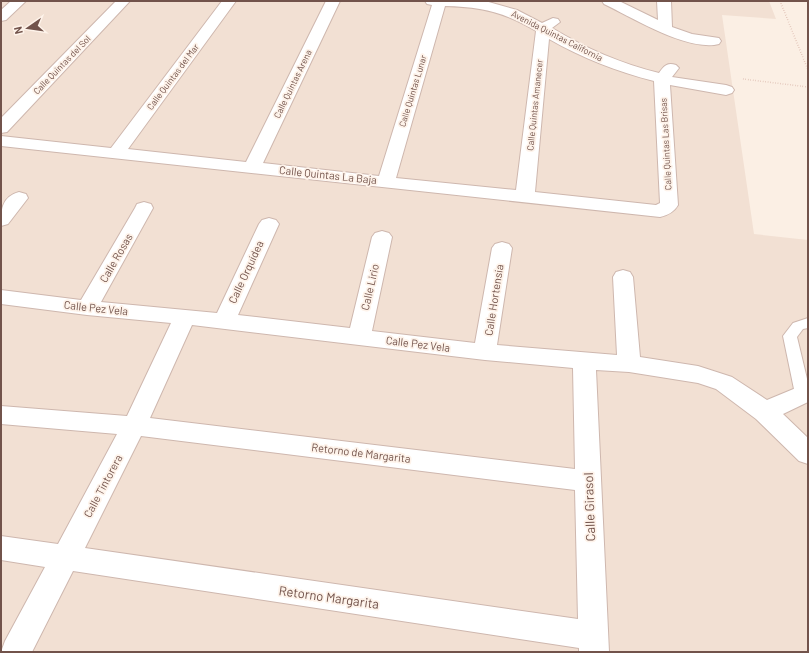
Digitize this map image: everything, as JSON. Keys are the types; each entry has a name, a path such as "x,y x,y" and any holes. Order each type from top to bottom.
{"street":[{"path":"1,17 19,1"},
{"name":"Calle Quintas del Sol","path":"1,128 123,1"},
{"name":"Calle Quintas del Mar","path":"116,153 229,1"},
{"name":"Calle Quintas Arena","path":"252,168 333,1"},
{"name":"Avenida Quintas California","path":"432,1 484,3 555,25"},
{"name":"Calle Quintas Lunar","path":"386,181 440,1"},
{"name":"Avenida Quintas California","path":"500,1 533,10 555,25 573,46 601,59 666,74 726,84"},
{"path":"609,1 674,33 690,38 714,41"},
{"path":"664,1 665,28"},
{"name":"Calle Quintas Amanecer","path":"525,196 555,25"},
{"name":"Avenida Quintas California","path":"606,46 666,74"},
{"name":"Calle Quintas Las Brisas","path":"655,211 665,209 670,205 666,74"},
{"name":"Calle Quintas La Baja","path":"1,141 386,181 655,211"},
{"path":"1,220 19,198"},
{"name":"Calle Rosas","path":"88,308 144,208"},
{"name":"Calle Orquídea","path":"224,321 268,224"},
{"name":"Calle Lirio","path":"359,337 382,237"},
{"name":"Calle Hortensia","path":"485,352 502,248"},
{"path":"623,277 629,364"},
{"name":"Calle Pez Vela","path":"1,297 88,308 224,321 485,352 629,364 698,376 724,383 765,412 808,454"},
{"name":"Calle Tintorera","path":"16,652 134,426 184,317"},
{"name":"Calle Girasol","path":"584,361 594,644"},
{"path":"765,412 806,393"},
{"name":"Retorno de Margarita","path":"1,415 134,426 589,481"},
{"name":"Retorno Margarita","path":"1,548 65,557 594,644"}],"lane":[{"path":"806,393 790,336 798,326 808,323"}],"path":[{"path":"780,1 808,70"},
{"path":"726,84 808,87"}],"shaded area":[{"path":"1,1 769,1 776,19 722,15 754,234 808,240 808,652 1,652"}]}
